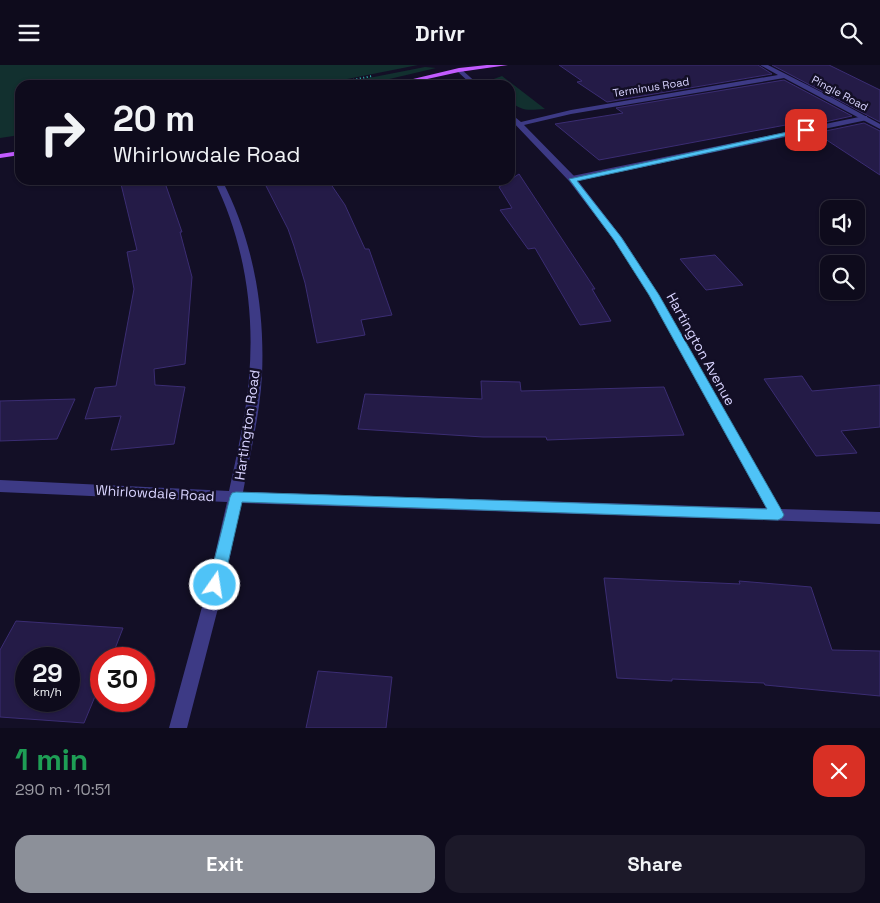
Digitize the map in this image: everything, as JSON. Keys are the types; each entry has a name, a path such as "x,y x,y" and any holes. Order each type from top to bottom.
{"main road":[{"path":"459,70 471,65"},
{"path":"414,80 459,70 505,65"},
{"path":"0,156 15,154"}],"street":[{"name":"Pingle Road","path":"763,65 880,127"},
{"path":"459,70 470,80"},
{"name":"Terminus Road","path":"521,124 571,112 786,77"},
{"path":"572,179 864,118"},
{"name":"Hartington Avenue","path":"515,119 572,179 618,239 654,295 778,515"},
{"name":"Hartington Road","path":"178,728 203,637 236,497 256,368 253,295 243,240 234,213 220,185"},
{"name":"Whirlowdale Road","path":"0,486 236,497 880,519"}],"green space":[{"path":"0,65 418,65 342,80 15,80 15,136 0,138"},
{"path":"425,67 436,68 385,80 359,80"},
{"path":"502,76 507,80 491,80"},
{"path":"515,86 545,109 534,110 515,105"}],"building":[{"path":"559,65 758,65 772,74 607,102 577,82 582,81"},
{"path":"772,65 829,65 880,90 880,122"},
{"path":"784,80 852,116 807,126 802,123 791,124 599,160 555,124 623,113 616,108"},
{"path":"864,123 880,131 880,175 816,133"},
{"path":"519,174 595,289 592,289 611,321 580,325 535,248 528,249 500,210 512,208 499,187 502,185 515,185 515,177"},
{"path":"121,185 166,185 182,232 180,232 192,277 185,364 154,369 155,385 185,387 174,444 111,450 121,416 85,419 95,388 116,386 134,289 127,252 137,250"},
{"path":"266,185 331,185 345,205 365,249 369,249 392,315 361,320 365,335 317,343 305,283 288,229"},
{"path":"715,255 743,285 706,290 680,259"},
{"path":"802,376 812,391 880,385 880,427 841,431 857,453 816,456 764,379"},
{"path":"481,381 520,382 521,391 664,387 684,435 547,440 546,437 483,437 358,429 365,394 482,399"},
{"path":"75,399 57,439 0,441 0,401"},
{"path":"604,578 740,584 739,581 811,587 832,650 880,651 880,696 765,685 764,683 617,678"},
{"path":"16,621 123,628 116,647 90,647 90,709 84,723 0,717 0,650"},
{"path":"318,671 392,677 386,728 306,728"}],"route":[{"path":"215,585 236,497 778,515 654,295 618,239 572,179 806,130"}]}
